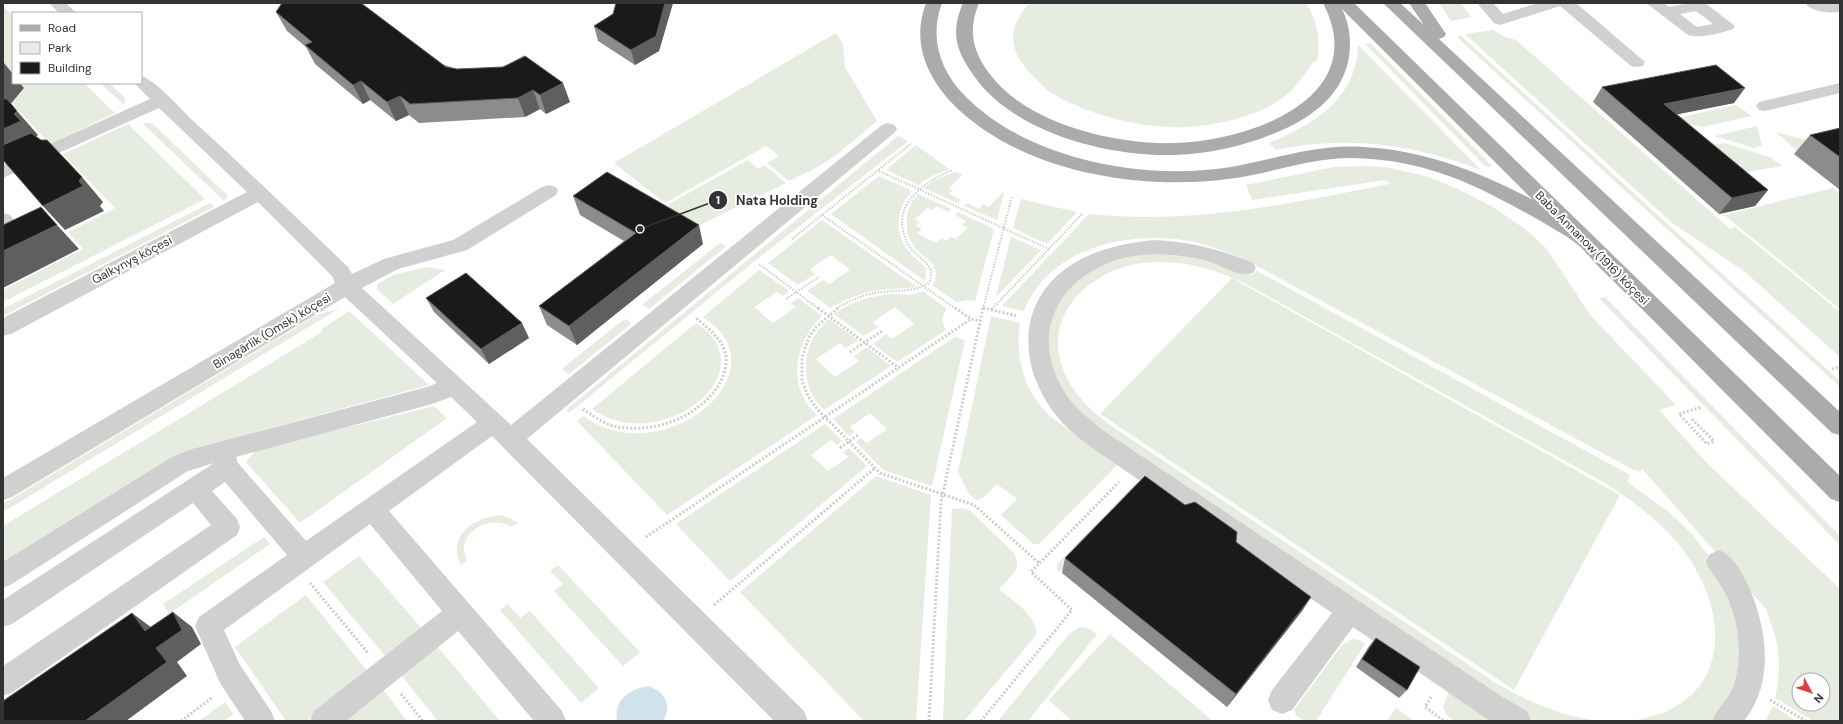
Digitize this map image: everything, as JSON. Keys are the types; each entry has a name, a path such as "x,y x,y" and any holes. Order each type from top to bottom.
{"main road":[{"path":"934,3 927,28 929,53 938,74 954,96 976,116 993,128 1022,143 1057,157 1120,173 1141,176 1186,177 1230,172 1290,159 1332,153 1371,153 1393,156 1445,167 1491,186 1580,236"},
{"path":"971,3 964,22 965,48 977,72 1007,101 1035,118 1074,134 1112,144 1173,149 1192,148 1242,139 1284,123 1312,105 1322,96 1338,69 1341,55 1342,39 1339,23 1330,3"},
{"name":"Baba Annanow (1916) köçesi","path":"1345,3 1840,492"},
{"path":"1391,3 1840,426"},
{"path":"1417,3 1466,74"}],"street":[{"path":"1485,3 1500,20 1554,3"},
{"path":"1566,3 1637,62"},
{"path":"1813,3 1828,8 1840,7"},
{"path":"142,82 341,272 347,286 502,430 794,721"},
{"path":"1765,106 1840,88"},
{"path":"3,172 162,100"},
{"path":"257,719 235,681 208,626 372,509 502,430 888,129"},
{"name":"Binagärlik (Omsk) köçesi","path":"3,490 347,286 391,264 460,245 549,191"},
{"name":"Galkynyş köçesi","path":"3,328 260,193"},
{"path":"3,220 14,233 3,238"},
{"path":"1246,268 1211,254 1188,250 1150,248 1120,252 1100,259 1082,268 1066,279 1053,293 1044,309 1040,321 1037,346 1040,365 1048,385 1060,404 1081,426 1491,706 1518,721"},
{"path":"3,576 180,464 224,459 432,395 455,385"},
{"path":"3,615 196,489 224,459"},
{"path":"224,459 299,561"},
{"path":"3,682 228,527 196,489"},
{"path":"372,509 552,721"},
{"path":"1719,562 1734,585 1746,612 1752,640 1752,667 1748,687 1734,714 1726,721"},
{"path":"1282,700 1350,610"},
{"path":"324,721 460,613"}],"path":[{"path":"952,170 932,179 918,189 904,210 902,223 905,236 910,247 931,270 931,280 916,291 888,292 864,296 845,303 829,314 811,334 802,353 801,363 803,384 810,401 880,473 965,500 985,513 1039,563"},
{"path":"878,171 1049,249"},
{"path":"929,721 943,493 983,308 1012,196"},
{"path":"991,310 1083,213"},
{"path":"822,214 971,320 980,321"},
{"path":"759,264 829,314 899,368"},
{"path":"786,299 819,277"},
{"path":"983,308 1040,321"},
{"path":"583,409 604,423 634,429 667,424 697,410 718,388 726,364 725,352 721,341 714,331 695,317"},
{"path":"624,551 971,320"},
{"path":"850,352 882,330"},
{"path":"1832,369 1840,367"},
{"path":"1692,419 1714,441 1707,444 1678,414 1702,407"},
{"path":"840,448 858,435"},
{"path":"981,721 1072,610 1031,572 1136,464"},
{"path":"694,621 875,468"},
{"path":"299,561 422,721"},
{"path":"181,721 235,681"},
{"path":"1748,687 1806,721"}],"green space":[{"path":"1030,3 1306,3 1313,17 1317,31 1319,46 1317,61 1313,62 1290,92 1280,100 1255,113 1226,121 1197,126 1169,127 1132,123 1095,113 1060,98 1046,89 1027,69 1020,60 1013,42 1016,23"},
{"path":"1439,3 1461,3 1471,17 1451,21"},
{"path":"3,6 12,14 12,84 85,84 115,113 50,144 3,94"},
{"path":"1493,30 1505,37 1516,40 1730,229 1735,227 1840,312 1840,357 1745,272 1671,222 1465,34"},
{"path":"836,33 843,44 845,67 877,121 835,156 816,168 789,181 767,163 779,156 766,146 665,203 614,163"},
{"path":"1460,35 1840,381 1840,387 1458,38"},
{"path":"1370,43 1492,166 1486,167 1365,44"},
{"path":"1358,45 1481,170 1456,161 1405,148 1355,143 1329,143 1303,145 1276,150 1269,143 1302,127 1330,108 1350,81"},
{"path":"101,84 110,84 126,99 124,105"},
{"path":"1736,105 1752,116 1702,127 1672,119"},
{"path":"142,123 152,123 228,196 224,201"},
{"path":"128,124 205,199 3,302 3,290 83,249 68,232 115,208 63,154"},
{"path":"1757,126 1762,145 1754,148 1715,136"},
{"path":"1776,132 1821,144 1796,150"},
{"path":"898,136 908,141 756,260 569,413 566,410"},
{"path":"1724,143 1770,157 1782,166 1736,174 1703,146"},
{"path":"916,145 949,169 930,177 918,185 886,170"},
{"path":"748,160 758,169 764,165 786,183 696,227 667,205"},
{"path":"1368,166 1390,168 1425,176 1456,188 1493,207 1525,229 1546,248 1591,316 1676,405 1659,410 1706,462 1840,589 1840,721 1813,721 1798,712 1831,712 1831,672 1791,672 1791,708 1775,698 1779,674 1779,658 1775,635 1767,610 1642,469 1640,472 1632,469 1246,260 1212,247 1176,239 1131,239 1108,243 1087,250 1067,260 1050,274 1035,290 1024,311 1002,306 1089,214 1127,217 1202,215 1240,211 1315,199 1389,184 1386,180 1252,200 1246,185 1334,167"},
{"path":"955,172 962,175 949,188 953,190 949,194 961,200 958,203 924,188 934,181"},
{"path":"879,176 912,191 902,206 899,230 905,246 926,268 925,281 831,214"},
{"path":"1833,188 1840,194 1840,309 1724,215"},
{"path":"1003,192 997,220 964,206 967,203 979,209 983,204 989,207"},
{"path":"918,194 951,209 949,212 937,206 932,210 927,208 915,219 920,222 916,226 922,229 917,233 936,243 941,238 946,241 951,237 956,239 967,228 962,225 966,221 955,215 958,212 994,229 975,301 969,300 956,302 932,285 936,278 934,267 932,263 912,244 907,229 907,215 913,200"},
{"path":"1021,199 1077,212 1047,244 1013,228"},
{"path":"210,203 214,207 3,316 3,309"},
{"path":"822,220 917,287 871,291 847,299 830,308 807,291 823,280 829,284 850,270 831,255 810,269 815,274 798,285 768,263"},
{"path":"1011,237 1041,250 996,297"},
{"path":"720,243 726,246 649,309 642,305"},
{"path":"1166,252 1232,265 1252,275 1257,271 1630,475 1627,482 1669,512 1692,534 1711,559 1738,611 1743,663 1725,707 1711,721 1628,721 1659,714 1683,702 1700,685 1711,665 1715,642 1713,616 1706,590 1684,551 1653,518 1605,483 1234,278 1196,266 1170,262 1157,262 1143,263 1122,268 1103,276 1086,287 1073,301 1063,318 1058,337 1059,357 1071,385 1092,410 1110,425 1494,682 1520,696 1561,713 1604,721 1533,721 1525,718 1081,418 1046,364 1050,311 1086,271 1123,256"},
{"path":"426,267 445,270 393,304 377,289 377,284 393,275"},
{"path":"759,270 789,291 783,296 777,292 754,307 773,323 796,307 791,303 798,298 822,316 812,327 805,339 797,365 801,392 807,404 817,415 667,515 577,421 583,416 615,431 647,433 679,424 705,408 723,387 731,363 726,339 703,317"},
{"path":"1232,278 1620,495 1514,690 1100,414"},
{"path":"923,291 947,309 943,319 946,330 897,362 873,344 886,334 892,339 914,324 895,307 873,322 878,327 864,336 834,314 855,302 871,297 895,294 913,294"},
{"path":"1605,297 1840,536 1840,545 1599,298"},
{"path":"340,308 3,512 3,504 317,315"},
{"path":"349,311 429,385 189,450 3,565 3,526 322,332 322,329"},
{"path":"991,316 1020,323 1019,347 1022,370 1037,402 1049,415 1108,453 1118,462 1116,466 1039,544 1033,544 1001,515 1017,499 997,484 983,498 976,500 969,494 958,472"},
{"path":"626,319 631,323 629,326 569,374 562,369 622,321"},
{"path":"829,319 858,340 846,348 840,343 816,359 835,377 859,361 854,356 867,347 891,366 824,410 815,400 809,388 806,376 806,364 808,351 813,339 820,328"},
{"path":"696,323 716,342 721,364 714,384 698,402 675,416 647,423 619,421 592,409"},
{"path":"955,337 965,340 932,486 883,470 856,442 861,438 867,443 887,429 870,413 850,427 855,432 849,436 833,419"},
{"path":"434,406 447,418 300,523 246,462 256,450"},
{"path":"825,424 842,441 837,445 831,440 811,455 828,471 848,457 843,452 849,448 867,466 730,581 676,524"},
{"path":"876,476 931,495 916,721 864,721 740,592"},
{"path":"1141,481 1146,484 1060,572 1057,570 1057,564 1137,482"},
{"path":"963,508 969,510 1013,552 1017,563 1016,568 1011,577 999,589 1017,603 1029,615 1036,628 1036,635 964,721 943,721 952,509"},
{"path":"500,515 510,518 518,523 511,527 503,523 493,523 484,524 476,528 469,534 465,542 464,551 467,560 461,565 457,545 465,530 472,524 481,520"},
{"path":"264,537 270,544 169,614 163,604"},
{"path":"359,556 422,629 386,657 323,582"},
{"path":"558,565 640,652 623,666 554,591 563,584 550,571"},
{"path":"306,595 368,672 308,720 286,721 235,647"},
{"path":"508,604 520,618 530,611 599,688 581,703 500,610"},
{"path":"1080,627 1088,628 1097,634 1028,721 998,721 1069,634"},
{"path":"1110,634 1213,721 1072,721 1049,700"},
{"path":"1352,639 1360,640 1365,644 1316,721 1304,721 1296,715 1294,710 1342,645"},
{"path":"436,645 500,721 438,721 400,674"},
{"path":"382,688 407,721 342,721"},
{"path":"1449,690 1495,721 1454,721 1446,714 1443,707"},
{"path":"225,702 233,714 224,721 199,721"},
{"path":"1773,706 1797,721 1765,721"},
{"path":"1396,708 1414,721 1387,721"}],"water":[{"path":"648,686 658,691 665,699 667,709 663,721 617,721 616,714 620,701 629,693"}],"building":[{"path":"282,3 361,3 446,67 457,69 503,67 525,56 563,83 540,95 533,90 518,98 410,104 400,96 387,102 361,81 353,85 305,45 312,42 276,12"},
{"path":"616,3 665,3 656,36 631,50 594,26 613,14"},
{"path":"1716,65 1745,88 1664,104 1768,190 1732,198 1602,87"},
{"path":"3,99 7,99 17,111 14,114 21,121 3,129"},
{"path":"1840,128 1840,157 1810,135"},
{"path":"31,133 41,140 47,140 82,177 79,181 83,186 43,206 3,160 3,145"},
{"path":"607,172 699,225 569,326 539,306 636,233 573,196"},
{"path":"41,207 57,225 3,251 3,225"},
{"path":"466,273 522,323 481,349 426,298"},
{"path":"1145,476 1185,505 1195,502 1237,532 1236,542 1311,597 1236,694 1065,558"},
{"path":"173,612 182,630 156,648 167,662 85,721 3,721 3,701 132,613 145,631"},
{"path":"1376,638 1420,667 1407,690 1362,659"}],"place":[{"name":"Nata Holding","path":"640,229"}]}
